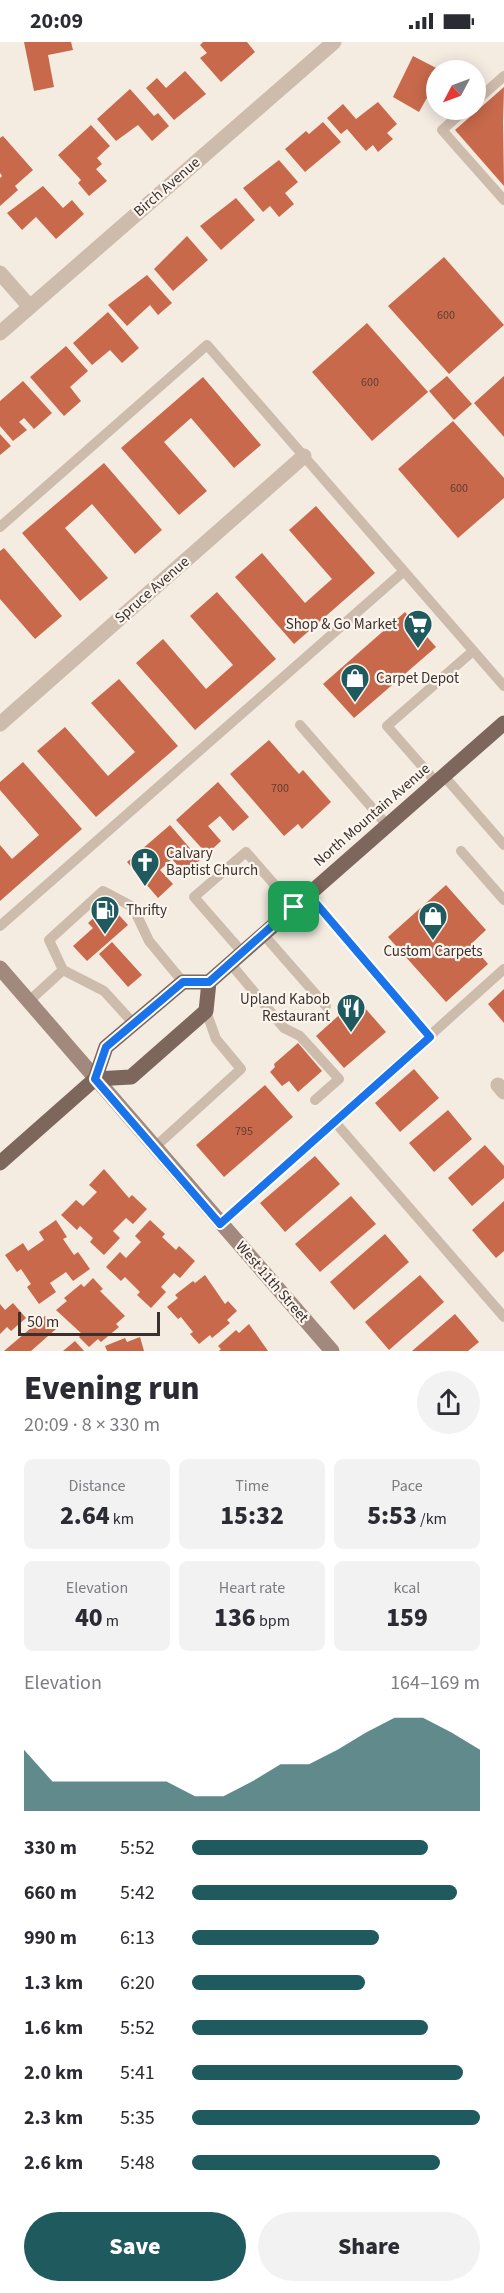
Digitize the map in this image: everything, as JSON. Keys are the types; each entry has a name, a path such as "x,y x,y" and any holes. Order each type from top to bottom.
{"main road":[{"name":"North Mountain Avenue","path":"209,982 504,723"},
{"path":"0,1163 95,1079 106,1047 183,982 209,982 206,1011 131,1077 95,1079"}],"street":[{"name":"Birch Avenue","path":"0,333 334,42"},
{"path":"0,273 30,307"},
{"name":"Spruce Avenue","path":"0,724 304,456"},
{"name":"West 11th Street","path":"0,968 332,1351"}],"lane":[{"path":"486,92 504,76"},
{"path":"454,120 442,130 504,201"},
{"path":"0,527 207,345 504,686"},
{"path":"0,926 404,571"},
{"path":"473,651 387,726 504,845"},
{"path":"300,725 387,825"},
{"path":"461,851 504,900"},
{"path":"242,952 194,897 246,852 294,907"},
{"path":"134,1024 104,991 63,970 49,940 104,891 133,907 149,941 183,982"},
{"path":"308,894 430,1037"},
{"path":"263,934 326,1006"},
{"path":"230,963 284,1028 300,1036 339,1079 315,1100"},
{"path":"220,1224 504,969"},
{"path":"28,1002 63,970"},
{"path":"155,1147 241,1069 216,1039 206,1011"},
{"path":"334,1121 504,1317"}],"building":[{"path":"24,42 71,42 73,50 48,55 54,87 34,91"},
{"path":"203,42 247,42 255,52 221,82 200,58 207,53 200,45"},
{"path":"413,56 426,63 426,100 419,112 393,97"},
{"path":"185,71 206,94 174,120 146,88 157,78 166,88"},
{"path":"504,87 504,186 455,130 466,120 486,120 486,103"},
{"path":"130,89 154,116 158,113 169,126 152,141 138,125 116,141 97,119"},
{"path":"378,102 397,124 387,133 393,139 378,152 373,145 366,151 347,129 341,134 327,118 343,104 356,119"},
{"path":"323,122 341,142 305,172 285,149 306,131 309,134"},
{"path":"91,125 110,146 97,158 102,164 96,169 107,181 89,196 78,183 81,180 58,155"},
{"path":"3,136 33,170 15,186 18,190 0,206 0,178 2,176 0,173 0,138"},
{"path":"279,160 298,182 285,193 294,204 279,217 270,206 263,212 243,188"},
{"path":"43,186 63,208 72,200 84,214 56,239 36,217 22,230 7,213"},
{"path":"236,198 255,220 221,250 200,226"},
{"path":"187,236 208,260 173,291 154,269"},
{"path":"444,257 504,325 449,374 388,306"},
{"path":"147,275 172,303 158,315 150,305 127,326 108,305"},
{"path":"108,312 139,348 122,363 110,350 92,365 73,343"},
{"path":"367,323 428,392 372,441 312,372"},
{"path":"66,346 88,371 70,387 81,401 64,416 30,377"},
{"path":"447,376 472,404 454,420 429,391"},
{"path":"504,376 504,437 474,403"},
{"path":"203,377 261,445 234,468 191,418 164,442 207,491 179,515 121,448"},
{"path":"23,381 52,413 34,429 24,418 19,422 27,430 13,441 0,426 0,401"},
{"path":"453,421 504,478 504,498 458,538 398,469"},
{"path":"0,434 11,446 0,455"},
{"path":"104,463 162,530 135,554 92,504 65,528 108,578 80,601 22,533"},
{"path":"316,506 375,573 294,644 235,577 262,553 305,603 332,579 289,530"},
{"path":"4,548 62,616 35,639 0,599 0,551"},
{"path":"217,592 276,659 195,730 136,663 163,639 206,689 233,665 190,616"},
{"path":"405,612 436,647 354,718 323,684"},
{"path":"119,679 178,746 96,817 37,751 65,727 108,776 135,752 91,703"},
{"path":"269,740 299,774 303,770 331,802 302,829 298,824 284,836 230,774"},
{"path":"23,762 82,829 0,901 0,845 12,859 39,835 0,790 0,782"},
{"path":"218,782 249,817 233,831 220,816 208,826 221,841 207,854 176,820"},
{"path":"170,825 200,860 185,874 172,859 160,870 173,884 158,898 127,862"},
{"name":"Custom Carpets","path":"446,885 486,930 471,944 488,964 446,1002 388,937"},
{"path":"109,904 128,925 87,961 73,946 93,928 88,923"},
{"path":"112,942 142,975 128,987 99,954"},
{"path":"504,989 504,1023 488,1004"},
{"name":"Upland Kabob Restaurant","path":"357,999 386,1032 344,1068 316,1036"},
{"path":"298,1043 322,1071 298,1092 289,1081 282,1086 270,1072 275,1067 274,1064"},
{"path":"414,1069 439,1098 400,1132 375,1103"},
{"path":"265,1085 293,1117 224,1177 196,1145"},
{"path":"448,1110 472,1139 434,1172 409,1143"},
{"path":"485,1145 504,1166 504,1178 472,1206 448,1178"},
{"path":"315,1156 340,1184 285,1232 260,1203"},
{"path":"104,1169 129,1198 132,1195 147,1209 133,1224 126,1218 113,1231 120,1238 104,1255 90,1242 93,1238 80,1226 77,1230 61,1215 76,1200 83,1206 97,1192 89,1185"},
{"path":"351,1196 376,1224 320,1272 295,1244"},
{"path":"504,1201 504,1251 496,1258 472,1230"},
{"path":"56,1220 67,1237 63,1239 74,1255 78,1252 90,1269 73,1281 66,1272 50,1283 56,1292 39,1304 27,1287 31,1284 21,1269 17,1272 5,1255 23,1243 28,1251 44,1240 39,1232"},
{"path":"150,1220 165,1234 162,1237 176,1250 179,1246 195,1261 180,1278 174,1273 161,1287 166,1292 151,1308 137,1295 140,1292 125,1277 121,1281 106,1267 120,1252 126,1258 141,1242 135,1236"},
{"path":"385,1234 409,1262 354,1310 330,1282"},
{"path":"205,1275 225,1304 228,1301 237,1311 227,1320 230,1323 212,1338 210,1335 199,1344 190,1334 193,1332 181,1317 178,1319 167,1307 178,1298 175,1295"},
{"path":"420,1275 444,1302 389,1350 365,1322"},
{"path":"93,1278 103,1289 100,1291 125,1316 116,1324 119,1327 101,1342 98,1339 89,1347 79,1337 82,1334 56,1310 67,1301 64,1298 81,1284 84,1287"},
{"path":"13,1303 26,1318 11,1331 7,1327 0,1334 0,1304 5,1310"},
{"path":"455,1314 479,1342 468,1351 412,1351"},
{"path":"45,1316 56,1329 31,1351 4,1351"},
{"path":"249,1324 268,1351 219,1351 221,1349 218,1346 236,1330 239,1333"},
{"path":"140,1337 144,1351 107,1351 105,1346 125,1338 127,1342"},
{"path":"75,1341 84,1351 63,1351"}],"place":[{"name":"Shop & Go Market","path":"418,650"},
{"name":"Carpet Depot","path":"355,704"},
{"name":"Calvary Baptist Church","path":"145,888"},
{"name":"Thrifty","path":"105,936"},
{"name":"Custom Carpets","path":"433,942"},
{"name":"Upland Kabob Restaurant","path":"351,1034"}],"route":[{"path":"308,894 430,1037 220,1224 95,1079 106,1047 183,982 209,982 294,907 308,894"}]}
